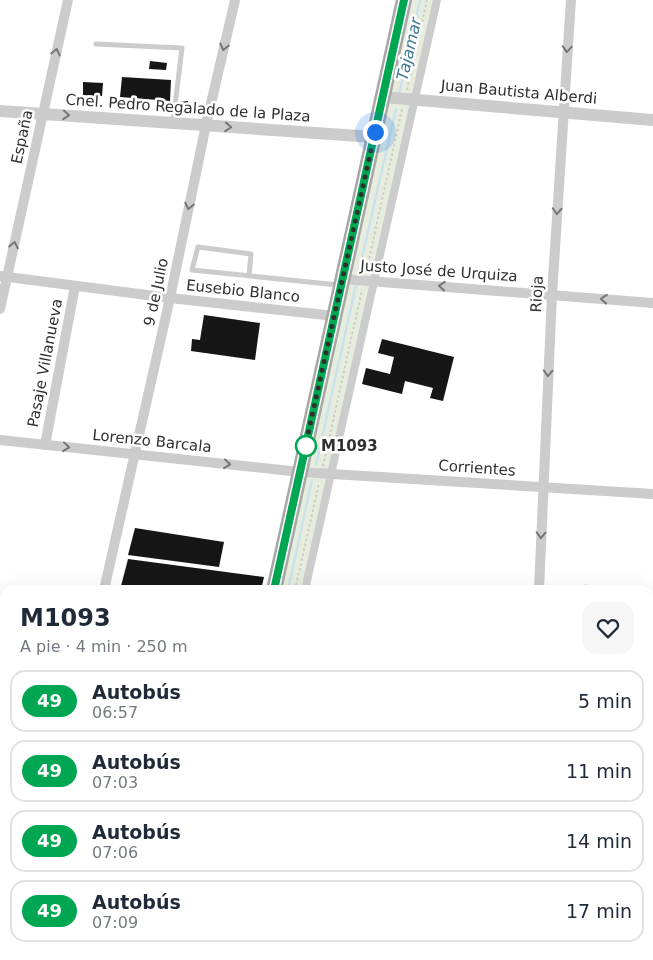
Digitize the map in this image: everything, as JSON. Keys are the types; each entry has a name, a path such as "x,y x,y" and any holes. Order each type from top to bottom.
{"main road":[{"path":"275,585 404,0"}],"street":[{"name":"España","path":"0,309 3,277 68,0"},
{"name":"9 de Julio","path":"105,585 170,298 206,125 236,0"},
{"path":"306,585 326,474 409,99 437,0"},
{"name":"Rioja","path":"539,585 552,295 571,0"},
{"name":"Juan Bautista Alberdi","path":"383,97 653,120"},
{"name":"Cnel. Pedro Regalado de la Plaza","path":"0,111 374,137"},
{"name":"Eusebio Blanco","path":"3,277 335,316"},
{"name":"Justo José de Urquiza","path":"342,282 369,281 653,303"},
{"name":"Pasaje Villanueva","path":"45,445 75,286"},
{"name":"Lorenzo Barcala","path":"0,440 300,472"},
{"name":"Corrientes","path":"300,472 653,494"}],"lane":[{"path":"96,44 182,48 173,123"},
{"path":"248,276 250,254 198,247 192,270 248,276 342,282"}],"path":[{"path":"296,585 326,474 409,99 427,0"}],"green space":[{"path":"404,0 437,0 306,585 275,585"}],"building":[{"path":"150,61 167,63 166,70 149,69"},
{"path":"122,77 171,80 170,101 120,97"},
{"path":"83,82 103,83 102,96 83,95"},
{"path":"188,101 188,110 180,110 180,102"},
{"path":"204,315 260,323 255,360 191,351 192,339 200,340"},
{"path":"382,339 454,357 443,401 430,398 433,388 405,381 402,394 362,384 366,368 390,374 394,357 378,353"},
{"path":"135,528 224,542 219,567 128,555"},
{"path":"128,559 264,577 262,585 121,585"}],"waterway":[{"name":"Tajamar","path":"399,94 420,0"},
{"name":"Tajamar","path":"358,275 396,109"},
{"name":"Tajamar","path":"316,465 356,285"},
{"name":"Tajamar","path":"289,585 312,480"}],"bus line":[{"name":"49","path":"275,585 404,0"}],"place":[{"name":"M1093","path":"306,446"}],"route":[{"path":"306,446 304,452 375,132"}]}
